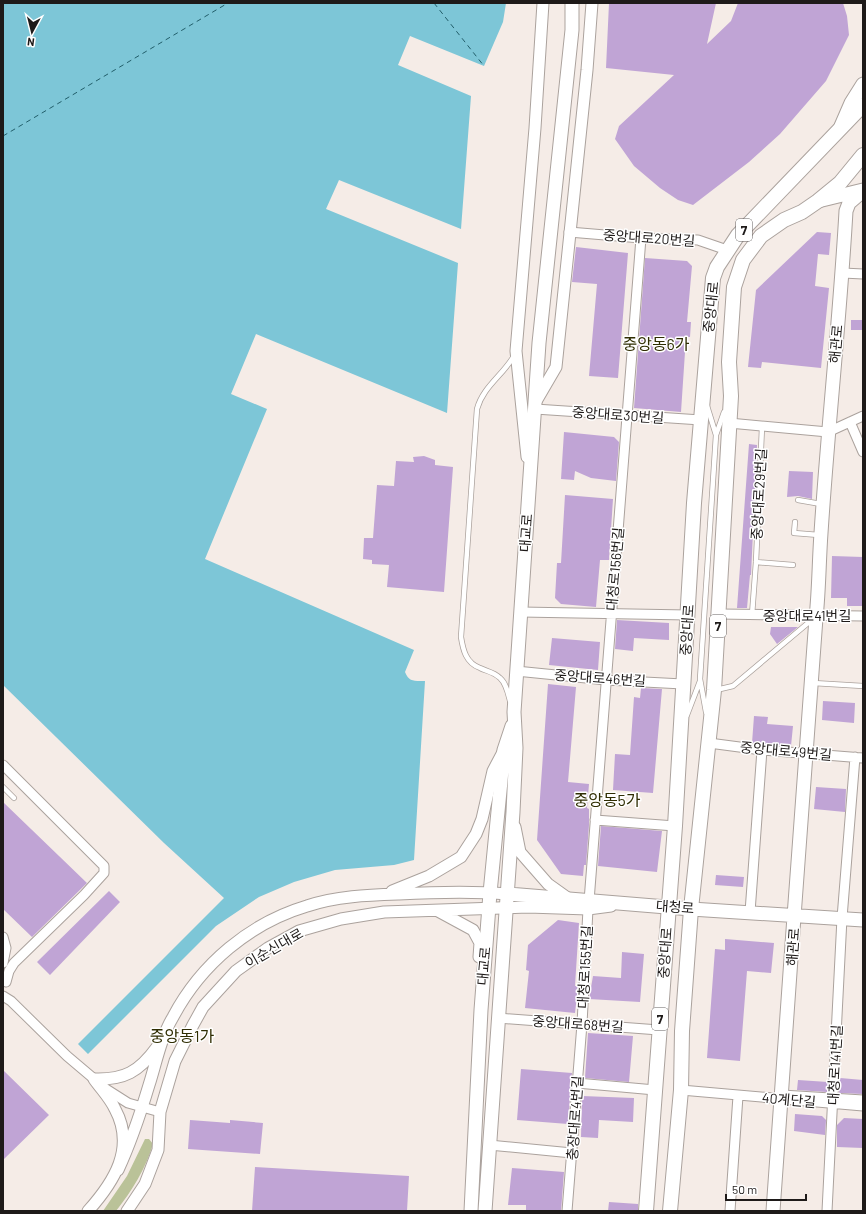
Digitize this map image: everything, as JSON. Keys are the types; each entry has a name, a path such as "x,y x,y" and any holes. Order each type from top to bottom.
{"main road":[{"name":"대교로","path":"486,1209 498,1018 508,908 516,748 513,717 539,343 572,30 572,3"},
{"path":"839,130 851,103 863,84"},
{"name":"중앙대로","path":"646,1211 675,826 694,503 713,278 717,267 727,250 760,213 863,105"},
{"name":"중앙대로","path":"670,1211 681,1090 682,1031 691,909 714,690 731,396 729,362 734,287 739,267 761,236 784,220 802,212 818,201 840,183 863,155"},
{"path":"818,201 863,190"},
{"name":"해관로","path":"773,1211 796,915 810,682 817,616 820,535 843,273 846,211 849,203 863,190"},
{"name":"대교로","path":"470,1210 482,998 490,893 504,750 513,717"},
{"name":"대청로","path":"508,894 570,900 588,905 629,904 863,920"}],"street":[{"path":"530,478 516,351 535,128 543,3"},
{"path":"535,406 556,366 587,70 592,3"},
{"name":"중앙대로20번길","path":"569,232 641,238 698,240 727,250"},
{"name":"대청로156번길","path":"588,905 641,238"},
{"path":"843,273 863,274"},
{"name":"중앙대로30번길","path":"535,406 627,416 701,420"},
{"name":"중앙대로29번길","path":"729,423 828,432 863,416"},
{"path":"850,422 863,452"},
{"path":"521,612 688,616"},
{"name":"중앙대로41번길","path":"719,614 863,616"},
{"name":"중앙대로46번길","path":"516,671 606,680 683,684"},
{"name":"중앙대로49번길","path":"710,738 762,750 859,758"},
{"path":"384,894 429,876 461,857 476,834 482,819 493,771 504,750"},
{"path":"750,912 762,750"},
{"path":"842,918 859,758"},
{"path":"3,765 104,866 104,873 84,895 14,963 4,978 4,996 67,1056 106,1089 128,1102 160,1112"},
{"path":"513,812 520,852 548,884 570,900"},
{"path":"595,820 675,826"},
{"name":"이순신대로","path":"118,1170 132,1140 172,1017 202,973 229,947 266,922 307,905 349,897 446,891 508,894"},
{"name":"이순신대로","path":"126,1211 145,1184 158,1150 160,1112 175,1061 193,1025 203,1007 236,971 268,948 299,931 341,918 384,912 588,905"},
{"name":"대청로155번길","path":"582,1024 588,905"},
{"path":"437,910 473,930 480,943 479,978 482,998"},
{"name":"대청로141번길","path":"826,1211 842,918"},
{"path":"3,937 6,948 3,963"},
{"name":"중앙대로68번길","path":"498,1018 659,1030"},
{"name":"충장대로4번길","path":"567,1211 582,1024"},
{"path":"94,1079 107,1079 128,1075 148,1060 166,1035"},
{"path":"88,1211 101,1196 118,1170 124,1145 124,1131 115,1109 94,1079"},
{"path":"577,1083 655,1090"},
{"name":"40계단길","path":"681,1090 738,1096 833,1100 863,1106"},
{"path":"730,1211 738,1096"},
{"path":"833,1100 863,1099"},
{"path":"489,1145 572,1153"}],"lane":[{"path":"513,717 506,687 500,678 491,672 478,668 469,661 463,650 460,637 477,409 480,399 486,389 507,368 516,351"},
{"path":"703,392 716,435"},
{"path":"710,738 700,679 716,435 731,396"},
{"name":"중앙대로29번길","path":"756,562 762,427"},
{"path":"798,500 823,504"},
{"path":"795,522 794,533 820,535"},
{"path":"756,562 793,565"},
{"name":"중앙대로41번길","path":"752,615 756,562"},
{"path":"714,690 733,686 817,616"},
{"path":"680,734 700,679"},
{"path":"810,682 863,686"},
{"path":"3,787 14,798"}],"green space":[{"path":"145,1139 149,1139 153,1144 147,1162 138,1179 116,1211 103,1211 127,1176"}],"water":[{"path":"3,3 506,3 503,22 484,66 410,36 398,65 471,96 461,229 339,180 326,209 458,263 447,413 256,334 231,394 267,409 205,559 414,650 405,672 408,678 412,680 425,681 414,860 394,865 335,870 294,882 259,897 216,926 88,1054 78,1044 224,898 164,843 3,685"}],"building":[{"path":"609,3 716,3 707,44 731,21 738,3 843,3 847,16 849,35 826,81 780,134 749,162 693,205 678,200 660,188 634,166 615,139 619,126 674,75 606,68"},
{"path":"817,232 831,233 829,255 818,254 815,286 829,288 821,368 762,362 761,368 748,367 756,290"},
{"path":"576,247 628,253 618,378 589,376 597,284 572,282"},
{"path":"645,258 687,261 692,266 687,322 691,322 690,337 686,337 681,412 634,408"},
{"path":"851,320 863,320 863,330 851,330"},
{"path":"564,432 614,437 619,442 616,481 591,478 575,471 574,480 561,479"},
{"path":"749,444 757,445 751,575 747,608 737,608"},
{"path":"424,456 435,460 435,465 453,467 444,592 387,587 389,565 372,564 372,560 363,559 364,538 373,538 377,485 394,486 396,461 414,462 413,457"},
{"path":"789,471 813,472 812,499 798,496 787,497"},
{"path":"565,495 613,499 609,560 600,560 596,607 561,604 555,598 557,563 561,563"},
{"path":"832,556 863,557 863,606 847,606 847,598 831,598"},
{"path":"617,620 669,623 669,640 634,638 633,651 615,649"},
{"path":"771,627 798,627 777,644 770,634"},
{"path":"552,638 600,642 598,670 549,665"},
{"path":"548,684 576,687 568,782 589,784 587,808 589,809 589,825 586,865 584,865 583,876 561,874 537,840"},
{"path":"641,688 662,689 653,793 613,790 615,754 630,755 634,697 640,698"},
{"path":"823,701 855,703 854,723 822,720"},
{"path":"754,716 768,717 767,724 793,726 791,746 752,743"},
{"path":"816,787 846,789 845,812 814,809"},
{"path":"3,802 87,883 32,937 3,909"},
{"path":"601,826 662,831 657,872 598,866"},
{"path":"716,875 744,877 743,887 715,885"},
{"path":"109,891 120,902 50,975 37,962"},
{"path":"558,920 579,923 575,986 578,986 575,1013 525,1008 529,971 526,970 528,945"},
{"path":"725,939 774,943 771,973 747,971 740,1061 707,1058 715,949 725,950"},
{"path":"622,952 644,954 640,1002 589,999 593,976 621,978"},
{"path":"588,1033 633,1036 629,1082 585,1078"},
{"path":"521,1069 572,1073 568,1124 517,1120"},
{"path":"3,1070 49,1115 3,1160"},
{"path":"840,1078 863,1080 863,1094 839,1093"},
{"path":"798,1080 828,1082 827,1092 797,1090"},
{"path":"582,1096 634,1098 633,1122 599,1120 598,1138 581,1137"},
{"path":"795,1114 822,1116 826,1120 825,1135 794,1131"},
{"path":"844,1118 863,1119 863,1148 837,1147 837,1125"},
{"path":"190,1120 230,1123 230,1120 263,1123 260,1154 188,1149"},
{"path":"255,1167 409,1176 407,1211 252,1211"},
{"path":"512,1168 564,1172 561,1211 526,1211 526,1205 508,1205"},
{"path":"609,1202 638,1204 638,1211 608,1211"}],"ferry route":[{"path":"3,136 228,3"},
{"path":"434,3 484,66"}],"district":[{"name":"중앙동6가","path":"656,344"},
{"name":"중앙동5가","path":"607,800"},
{"name":"중앙동1가","path":"182,1036"}]}
